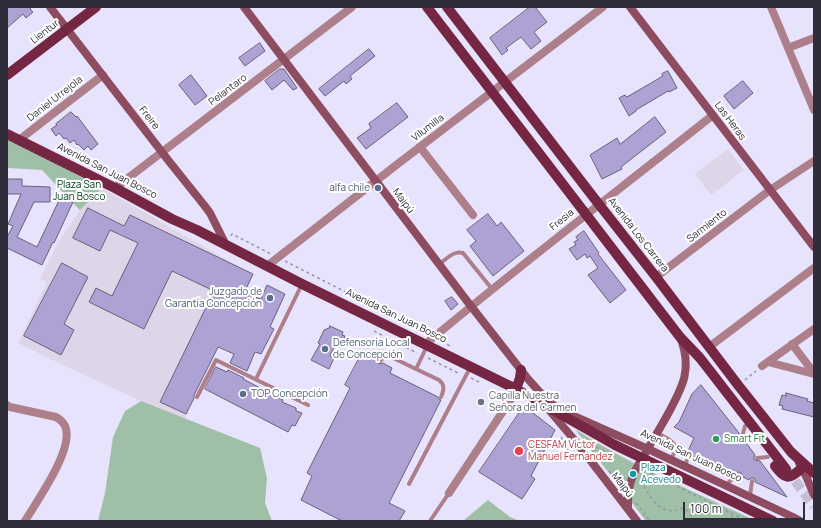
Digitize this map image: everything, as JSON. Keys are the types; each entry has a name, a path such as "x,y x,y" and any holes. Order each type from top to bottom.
{"main road":[{"name":"Freire","path":"50,7 210,213 226,245"},
{"name":"Lientur","path":"7,75 96,7"},
{"name":"Maipú","path":"244,7 471,306 549,405 637,521"},
{"path":"427,7 680,337 700,358 786,469"},
{"name":"Avenida Los Carrera","path":"447,7 738,385 791,452 814,473"},
{"name":"Las Heras","path":"630,7 814,247"},
{"name":"Avenida San Juan Bosco","path":"7,134 302,284 431,341 471,366 516,389 750,496 800,521"},
{"path":"680,337 684,346 782,475 789,477 794,475 802,468"},
{"path":"628,509 633,475 658,433 684,381 686,358 684,346"},
{"path":"516,389 521,370"},
{"name":"Avenida San Juan Bosco","path":"549,405 640,462 773,521"},
{"path":"791,452 802,468 814,494"}],"street":[{"name":"Pelantaro","path":"115,188 352,7"},
{"name":"Vilumilla","path":"266,266 603,7"},
{"path":"771,7 814,110"},
{"path":"788,48 814,38"},
{"name":"Daniel Urrejola","path":"19,140 103,75"},
{"name":"Fresia","path":"431,341 471,306 598,204 713,115"},
{"path":"420,147 473,214"},
{"name":"Sarmiento","path":"656,278 770,190 814,161"},
{"path":"709,347 814,268"},
{"path":"814,328 765,364 814,373"},
{"path":"792,344 814,373"},
{"path":"449,493 513,396 516,389"},
{"path":"8,408 56,418 61,421 66,428 66,439 62,455 54,473 25,521"}],"lane":[{"path":"439,264 455,253 463,253 492,289"},
{"path":"256,379 302,284"},
{"path":"416,369 431,341"},
{"path":"380,361 384,357 391,356 441,382 444,389 441,397"},
{"path":"197,397 216,360 308,405"},
{"path":"409,484 471,366"},
{"path":"742,437 745,426"},
{"path":"658,433 674,444 676,448 671,460"},
{"path":"685,467 689,454"},
{"path":"757,458 768,457"},
{"path":"724,485 738,475"},
{"path":"750,496 752,481"},
{"path":"430,521 449,493"}],"path":[{"path":"226,245 232,234 431,341"},
{"path":"559,434 575,461 578,458 581,459 596,447 613,455"},
{"path":"640,462 747,521"},
{"path":"641,481 656,505 666,510 674,511 680,508 685,508 695,521"},
{"path":"720,521 732,516 732,521"}],"shaded area":[{"path":"728,149 744,170 711,195 695,174"},
{"path":"102,188 253,275 183,423 141,401 18,343 47,282 40,279 59,241 80,210"}],"green space":[{"name":"Plaza San Juan Bosco","path":"7,136 102,188 80,210 42,170 7,168"},
{"path":"141,401 260,448 267,478 265,503 272,521 98,521 105,493 113,437 125,411"},
{"name":"Plaza Acevedo","path":"575,429 641,467 756,521 646,521"},
{"path":"488,500 510,517 519,521 463,521"}],"building":[{"path":"7,7 32,7 30,9 33,12 26,18 23,14 7,28"},
{"path":"530,7 535,7 547,22 534,32 541,41 531,49 521,37 506,48 508,50 502,55 490,38"},
{"path":"260,43 265,51 245,66 239,58"},
{"path":"369,49 375,56 350,76 352,79 346,84 344,81 325,96 319,89"},
{"path":"280,69 284,69 297,88 293,90 284,80 272,90 265,81"},
{"path":"668,71 677,88 669,92 668,91 636,110 629,116 619,98 625,95 627,97 663,76 662,74"},
{"path":"191,75 207,96 195,105 179,85"},
{"path":"743,81 753,93 734,109 724,96"},
{"path":"397,103 408,117 366,149 357,138 371,128 369,124"},
{"path":"71,112 76,117 77,116 98,144 91,150 88,146 84,150 78,144 77,145 74,140 70,143 59,133 56,136 51,129"},
{"path":"655,117 666,132 621,167 622,169 602,179 590,155 617,138 620,144"},
{"path":"7,179 22,179 22,186 50,187 50,202 34,202 17,237 37,247 61,196 73,202 42,265 7,248 7,237 13,226 8,224 21,194 7,194"},
{"path":"88,208 124,226 130,215 253,274 244,293 261,299 267,285 285,294 270,327 274,329 261,354 255,352 247,371 230,363 234,354 218,347 186,414 160,402 214,291 172,271 144,329 89,302 96,288 112,296 138,243 110,230 100,251 73,238"},
{"path":"488,214 497,226 501,222 524,251 493,276 470,246 476,241 467,230"},
{"path":"584,231 599,253 598,254 626,290 610,303 588,275 598,268 590,256 587,258 585,254 577,260 569,249 576,245 574,242 578,240 576,237"},
{"path":"62,263 88,277 64,324 74,330 61,355 24,336"},
{"path":"452,297 458,304 451,310 445,301"},
{"name":"Defensoría Local de Concepción","path":"330,326 343,332 342,335 345,336 341,346 336,343 330,356 334,358 329,369 311,360 320,344 318,343 324,330"},
{"path":"362,353 377,360 379,364 383,363 392,368 390,373 438,397 441,400 389,503 405,511 399,521 342,521 301,500 312,476 307,473 350,388 345,385"},
{"name":"TOP Concepción","path":"216,367 227,372 228,370 244,378 243,379 283,400 282,402 296,408 296,411 302,413 295,426 292,425 288,432 205,389"},
{"path":"701,385 739,433 739,439 744,440 755,455 754,460 760,461 787,497 755,482 754,478 749,480 741,476 741,473 739,472 734,473 692,456 692,452 688,451 694,438 674,427 679,422 692,394"},
{"path":"786,393 808,399 807,401 814,403 814,417 782,409 783,406 779,405 782,395 786,396"},
{"name":"CESFAM Víctor Manuel Fernández","path":"524,406 555,430 531,476 535,479 522,499 479,472"}],"tunnel":[{"path":"786,469 814,506"}],"place":[{"name":"alfa chile","path":"378,188"},
{"name":"Juzgado de Garantía Concepción","path":"270,298"},
{"name":"Defensoría Local de Concepción","path":"325,349"},
{"name":"TOP Concepción","path":"243,394"},
{"name":"Capilla Nuestra Señora del Carmen","path":"481,402"},
{"name":"Smart Fit","path":"716,439"},
{"name":"CESFAM Víctor Manuel Fernández","path":"519,451"},
{"name":"Plaza Acevedo","path":"633,474"}]}
